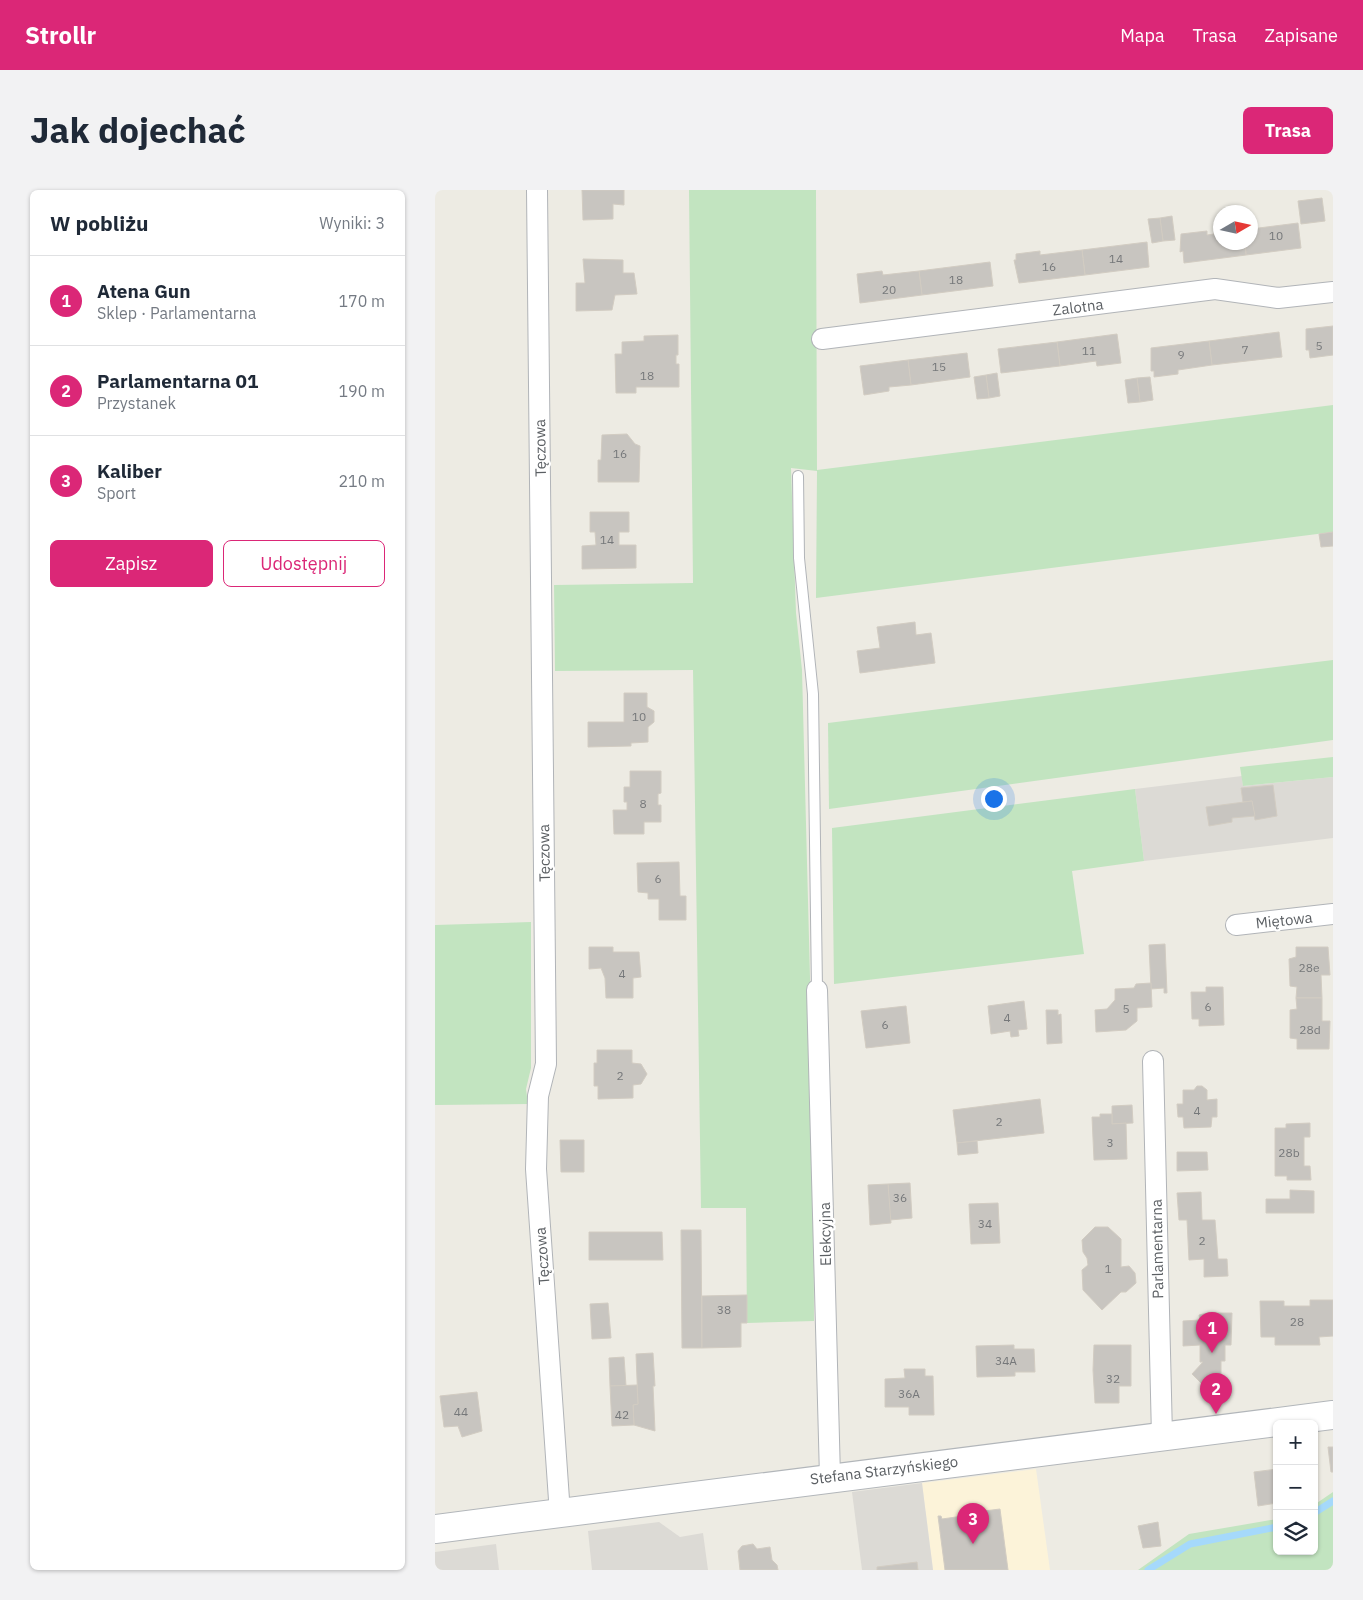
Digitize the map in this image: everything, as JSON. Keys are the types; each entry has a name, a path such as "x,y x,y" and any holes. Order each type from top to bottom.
{"street":[{"name":"Tęczowa","path":"537,190 547,1064 538,1096 536,1168 560,1514"},
{"name":"Zalotna","path":"822,339 1215,289 1278,298 1333,292"},
{"name":"Miętowa","path":"1236,925 1333,914"},
{"name":"Elekcyjna","path":"817,990 830,1477"},
{"name":"Parlamentarna","path":"1153,1062 1162,1436"},
{"name":"Stefana Starzyńskiego","path":"435,1529 830,1477 1025,1459 1162,1436 1333,1415"}],"lane":[{"path":"798,476 799,558 813,694 817,990"}],"shaded area":[{"path":"1242,776 1243,786 1333,777 1333,838 1144,861 1135,789"},
{"path":"1036,1469 1050,1570 933,1570 922,1483"},
{"path":"922,1483 933,1570 862,1570 852,1492"},
{"path":"659,1522 680,1537 703,1533 708,1570 592,1570 588,1531"},
{"path":"496,1544 499,1570 435,1570 435,1552"}],"green space":[{"path":"689,190 816,190 817,470 1333,405 1333,532 816,598 817,471 791,468 796,613 802,670 813,1093 814,1321 747,1323 746,1208 701,1208 693,670 555,671 554,585 693,583"},
{"path":"1333,660 1333,740 829,809 828,723"},
{"path":"1333,757 1333,777 1243,786 1240,767"},
{"path":"1135,789 1144,861 1072,871 1084,954 834,984 832,828"},
{"path":"531,922 531,1068 526,1089 528,1104 435,1105 435,925"},
{"path":"1333,1492 1333,1570 1138,1570 1189,1534 1273,1520 1273,1555 1318,1555 1318,1502"}],"building":[{"path":"582,190 624,190 624,205 613,204 613,219 583,220"},
{"path":"1322,198 1325,221 1301,224 1298,201"},
{"path":"1172,216 1175,240 1163,241 1160,218"},
{"path":"1160,218 1163,241 1152,243 1148,219"},
{"path":"1298,223 1301,248 1246,255 1246,250 1258,250 1258,228"},
{"path":"1207,231 1207,235 1213,234 1213,250 1246,250 1246,255 1184,263 1183,251 1180,252 1181,234"},
{"path":"1147,242 1149,267 1085,275 1082,250"},
{"path":"1082,250 1085,275 1019,283 1014,260 1016,260 1016,254 1040,251 1040,255"},
{"path":"583,259 623,260 623,273 634,273 637,294 615,295 612,310 576,311 576,283 585,283"},
{"path":"990,262 993,286 922,295 919,271"},
{"path":"882,271 883,275 919,271 922,295 860,303 857,274"},
{"path":"1333,326 1333,355 1310,358 1309,350 1306,350 1306,329"},
{"path":"1279,332 1282,357 1212,365 1209,341"},
{"path":"1117,334 1121,363 1097,366 1096,361 1060,366 1057,342"},
{"path":"678,335 676,364 679,364 679,387 636,387 636,393 616,393 615,354 622,354 622,342 644,341 644,336"},
{"path":"1209,341 1212,365 1178,370 1178,374 1154,377 1154,371 1151,371 1151,348"},
{"path":"1057,342 1060,366 1001,373 998,349"},
{"path":"967,353 970,377 911,385 908,360"},
{"path":"908,360 911,385 889,387 889,391 864,395 860,366"},
{"path":"997,373 1000,396 989,398 986,375"},
{"path":"986,375 989,398 977,399 974,377"},
{"path":"1150,377 1153,400 1140,402 1137,378"},
{"path":"1137,378 1140,402 1128,403 1125,380"},
{"path":"627,434 635,444 640,446 639,482 598,482 598,460 601,460 602,435"},
{"path":"590,512 629,512 629,532 619,532 619,545 636,545 636,568 582,569 582,546 596,545 595,532 590,532"},
{"path":"1333,532 1333,546 1321,547 1319,534"},
{"path":"915,622 916,635 931,633 935,663 860,673 857,651 880,648 877,627"},
{"path":"624,693 647,693 647,707 654,711 654,722 648,727 648,742 631,743 631,746 588,747 588,722 624,722"},
{"path":"630,771 661,771 661,793 658,794 658,805 661,805 661,822 644,822 644,834 614,834 613,810 627,810 627,802 624,802 624,787 630,787"},
{"path":"1273,785 1277,816 1255,820 1252,801 1243,802 1241,788"},
{"path":"1252,801 1255,816 1232,818 1232,822 1209,826 1206,807"},
{"path":"679,862 680,896 686,896 686,920 659,920 659,899 648,899 648,893 638,892 637,863"},
{"path":"1165,944 1167,993 1164,993 1164,988 1151,989 1149,945"},
{"path":"589,947 613,947 613,952 639,952 641,977 633,978 633,998 606,998 605,978 601,968 589,969"},
{"path":"1296,947 1328,947 1330,975 1321,975 1322,998 1296,998 1297,987 1290,986 1289,959 1296,957"},
{"path":"1151,983 1152,1007 1137,1008 1137,1021 1126,1030 1096,1032 1095,1010 1107,1009 1115,1000 1115,989 1134,988 1136,984"},
{"path":"1206,987 1223,987 1224,1025 1199,1026 1199,1019 1192,1019 1191,992 1206,992"},
{"path":"1296,998 1322,998 1322,1021 1330,1021 1329,1049 1297,1049 1297,1039 1290,1038 1290,1010 1297,1009"},
{"path":"1024,1001 1027,1029 1018,1030 1019,1036 1011,1037 1010,1031 991,1034 988,1006"},
{"path":"906,1006 910,1043 866,1048 861,1011"},
{"path":"1046,1010 1058,1010 1058,1015 1061,1014 1062,1043 1047,1044"},
{"path":"597,1050 632,1050 632,1063 641,1064 647,1074 641,1084 633,1085 633,1098 598,1099 598,1086 594,1086 594,1063 597,1063"},
{"path":"1197,1086 1202,1086 1207,1090 1207,1100 1217,1099 1217,1117 1212,1117 1211,1127 1184,1128 1183,1117 1178,1117 1177,1104 1183,1104 1183,1090 1194,1090"},
{"path":"1040,1099 1044,1133 957,1143 953,1110"},
{"path":"1132,1105 1133,1123 1112,1124 1112,1106"},
{"path":"1100,1114 1112,1114 1112,1124 1126,1123 1127,1159 1094,1160 1092,1117 1100,1117"},
{"path":"1310,1123 1310,1137 1304,1137 1304,1166 1310,1166 1311,1180 1287,1180 1287,1176 1275,1176 1275,1128 1286,1128 1286,1124"},
{"path":"560,1140 584,1140 584,1172 561,1172"},
{"path":"977,1141 978,1153 958,1155 957,1143"},
{"path":"1177,1152 1207,1152 1208,1170 1177,1171"},
{"path":"910,1183 912,1218 890,1220 888,1184"},
{"path":"888,1184 891,1223 870,1225 868,1185"},
{"path":"1290,1190 1314,1191 1314,1213 1266,1213 1266,1199 1290,1199"},
{"path":"1201,1192 1202,1220 1215,1220 1218,1259 1227,1259 1228,1276 1204,1277 1204,1259 1189,1260 1187,1220 1179,1220 1177,1193"},
{"path":"998,1203 1000,1243 971,1244 969,1204"},
{"path":"1095,1227 1108,1227 1121,1239 1121,1267 1129,1266 1135,1273 1136,1283 1126,1292 1121,1292 1102,1310 1083,1290 1082,1270 1088,1265 1087,1258 1083,1252 1082,1240"},
{"path":"681,1230 701,1230 702,1348 682,1348"},
{"path":"589,1232 662,1232 663,1260 589,1260"},
{"path":"747,1295 747,1323 741,1323 741,1347 702,1348 702,1296"},
{"path":"1310,1300 1333,1300 1333,1336 1319,1337 1320,1345 1275,1345 1275,1337 1261,1337 1260,1301 1284,1301 1284,1306 1310,1306"},
{"path":"608,1303 611,1338 592,1339 590,1304"},
{"path":"1232,1313 1231,1345 1225,1345 1225,1361 1221,1361 1221,1376 1208,1390 1192,1374 1203,1362 1200,1362 1200,1345 1183,1346 1183,1321 1200,1320 1199,1315"},
{"path":"1014,1345 1014,1349 1034,1349 1035,1372 1015,1372 1015,1376 977,1377 976,1346"},
{"path":"1094,1345 1131,1345 1131,1386 1119,1386 1119,1403 1095,1403"},
{"path":"653,1353 655,1431 634,1425 633,1405 638,1404 636,1354"},
{"path":"624,1357 626,1386 610,1386 609,1358"},
{"path":"904,1369 925,1369 925,1376 933,1376 934,1415 909,1415 909,1407 885,1407 885,1379 905,1378"},
{"path":"637,1385 638,1404 633,1405 634,1425 612,1426 610,1386"},
{"path":"477,1392 482,1431 462,1437 458,1426 444,1427 440,1396"},
{"path":"1328,1447 1333,1447 1333,1472 1331,1472"},
{"path":"1273,1470 1273,1504 1258,1506 1254,1472"},
{"path":"1000,1509 1008,1570 945,1570 938,1516 941,1516 942,1519"},
{"path":"1158,1522 1161,1546 1143,1548 1138,1526"},
{"path":"753,1544 757,1549 770,1547 772,1560 777,1565 778,1570 740,1570 738,1551 742,1546"},
{"path":"917,1562 918,1570 877,1570 877,1567"}],"waterway":[{"path":"1318,1510 1333,1501"},
{"path":"1148,1570 1190,1544 1273,1528"}],"place":[{"name":"Atena Gun","path":"1212,1353"},
{"name":"Parlamentarna 01","path":"1216,1414"},
{"name":"Kaliber","path":"973,1544"}]}
